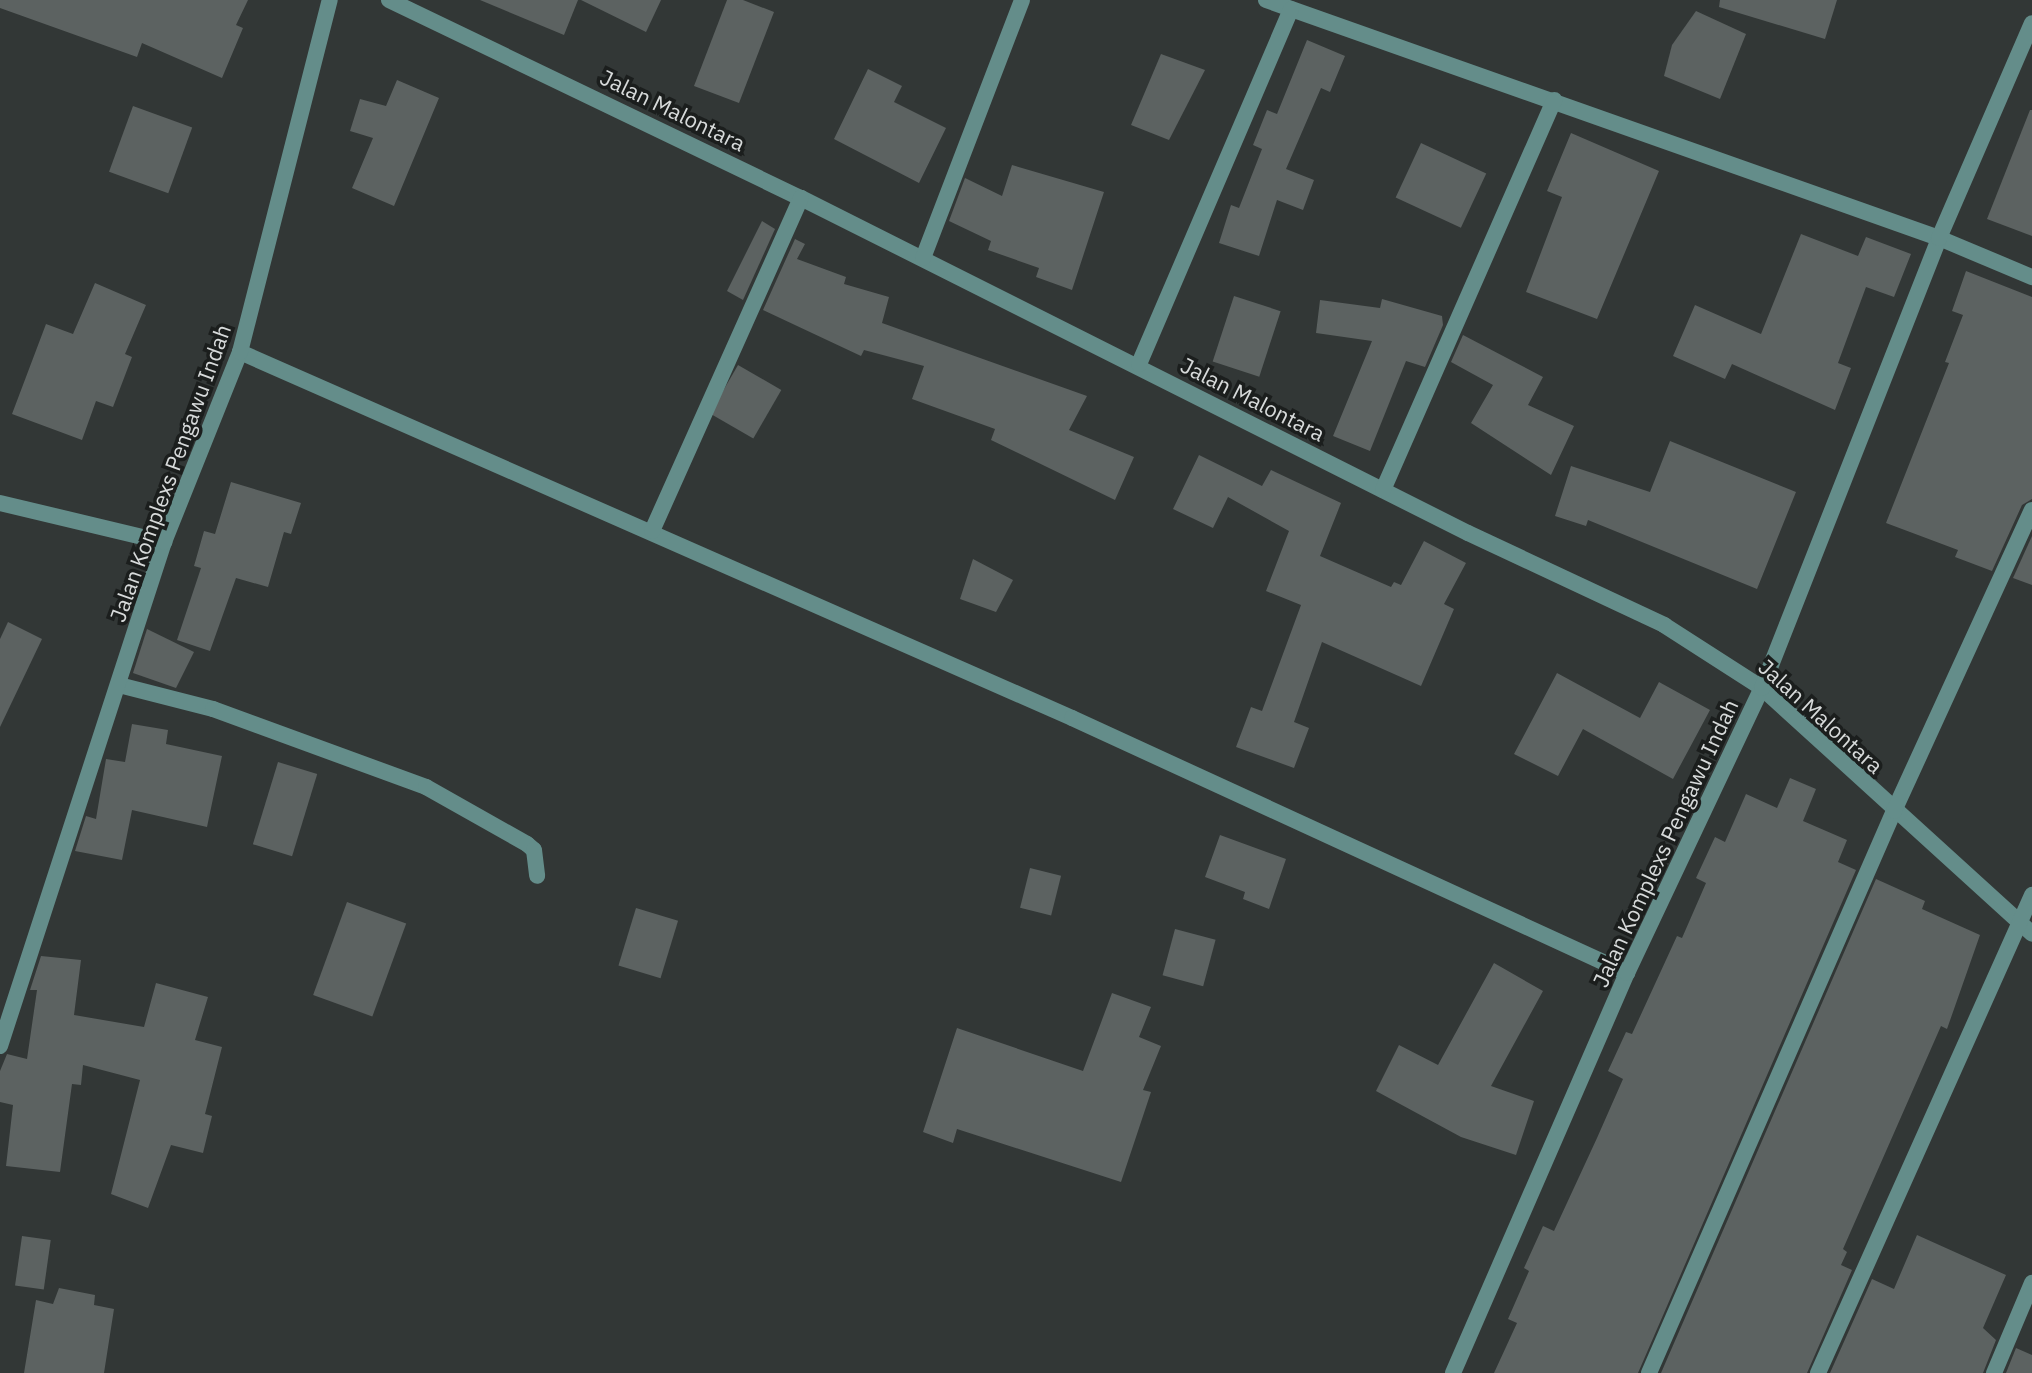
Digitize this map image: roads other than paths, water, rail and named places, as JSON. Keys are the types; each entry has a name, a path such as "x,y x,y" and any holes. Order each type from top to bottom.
{"street":[{"name":"Jalan Komplexs Pengawu Indah","path":"0,1046 164,542 240,352 330,0"},
{"name":"Jalan Malontara","path":"389,0 801,198 1139,364 1383,490 1664,625 1762,688 2027,929"},
{"path":"923,258 1022,0"},
{"path":"1266,0 1939,238 2032,277"},
{"path":"1139,364 1291,9"},
{"name":"Jalan Komplexs Pengawu Indah","path":"1453,1373 1627,973 1762,688 1939,238 2032,23"},
{"path":"1383,490 1554,100"},
{"path":"652,531 801,198"},
{"path":"240,352 652,531 1627,973"},
{"path":"0,503 164,542"},
{"path":"1649,1373 1894,811 2032,510"},
{"path":"119,685 213,709 426,787 527,844 534,850 537,876"},
{"path":"1818,1373 2027,929 2032,895"},
{"path":"1994,1373 2032,1283"}]}
